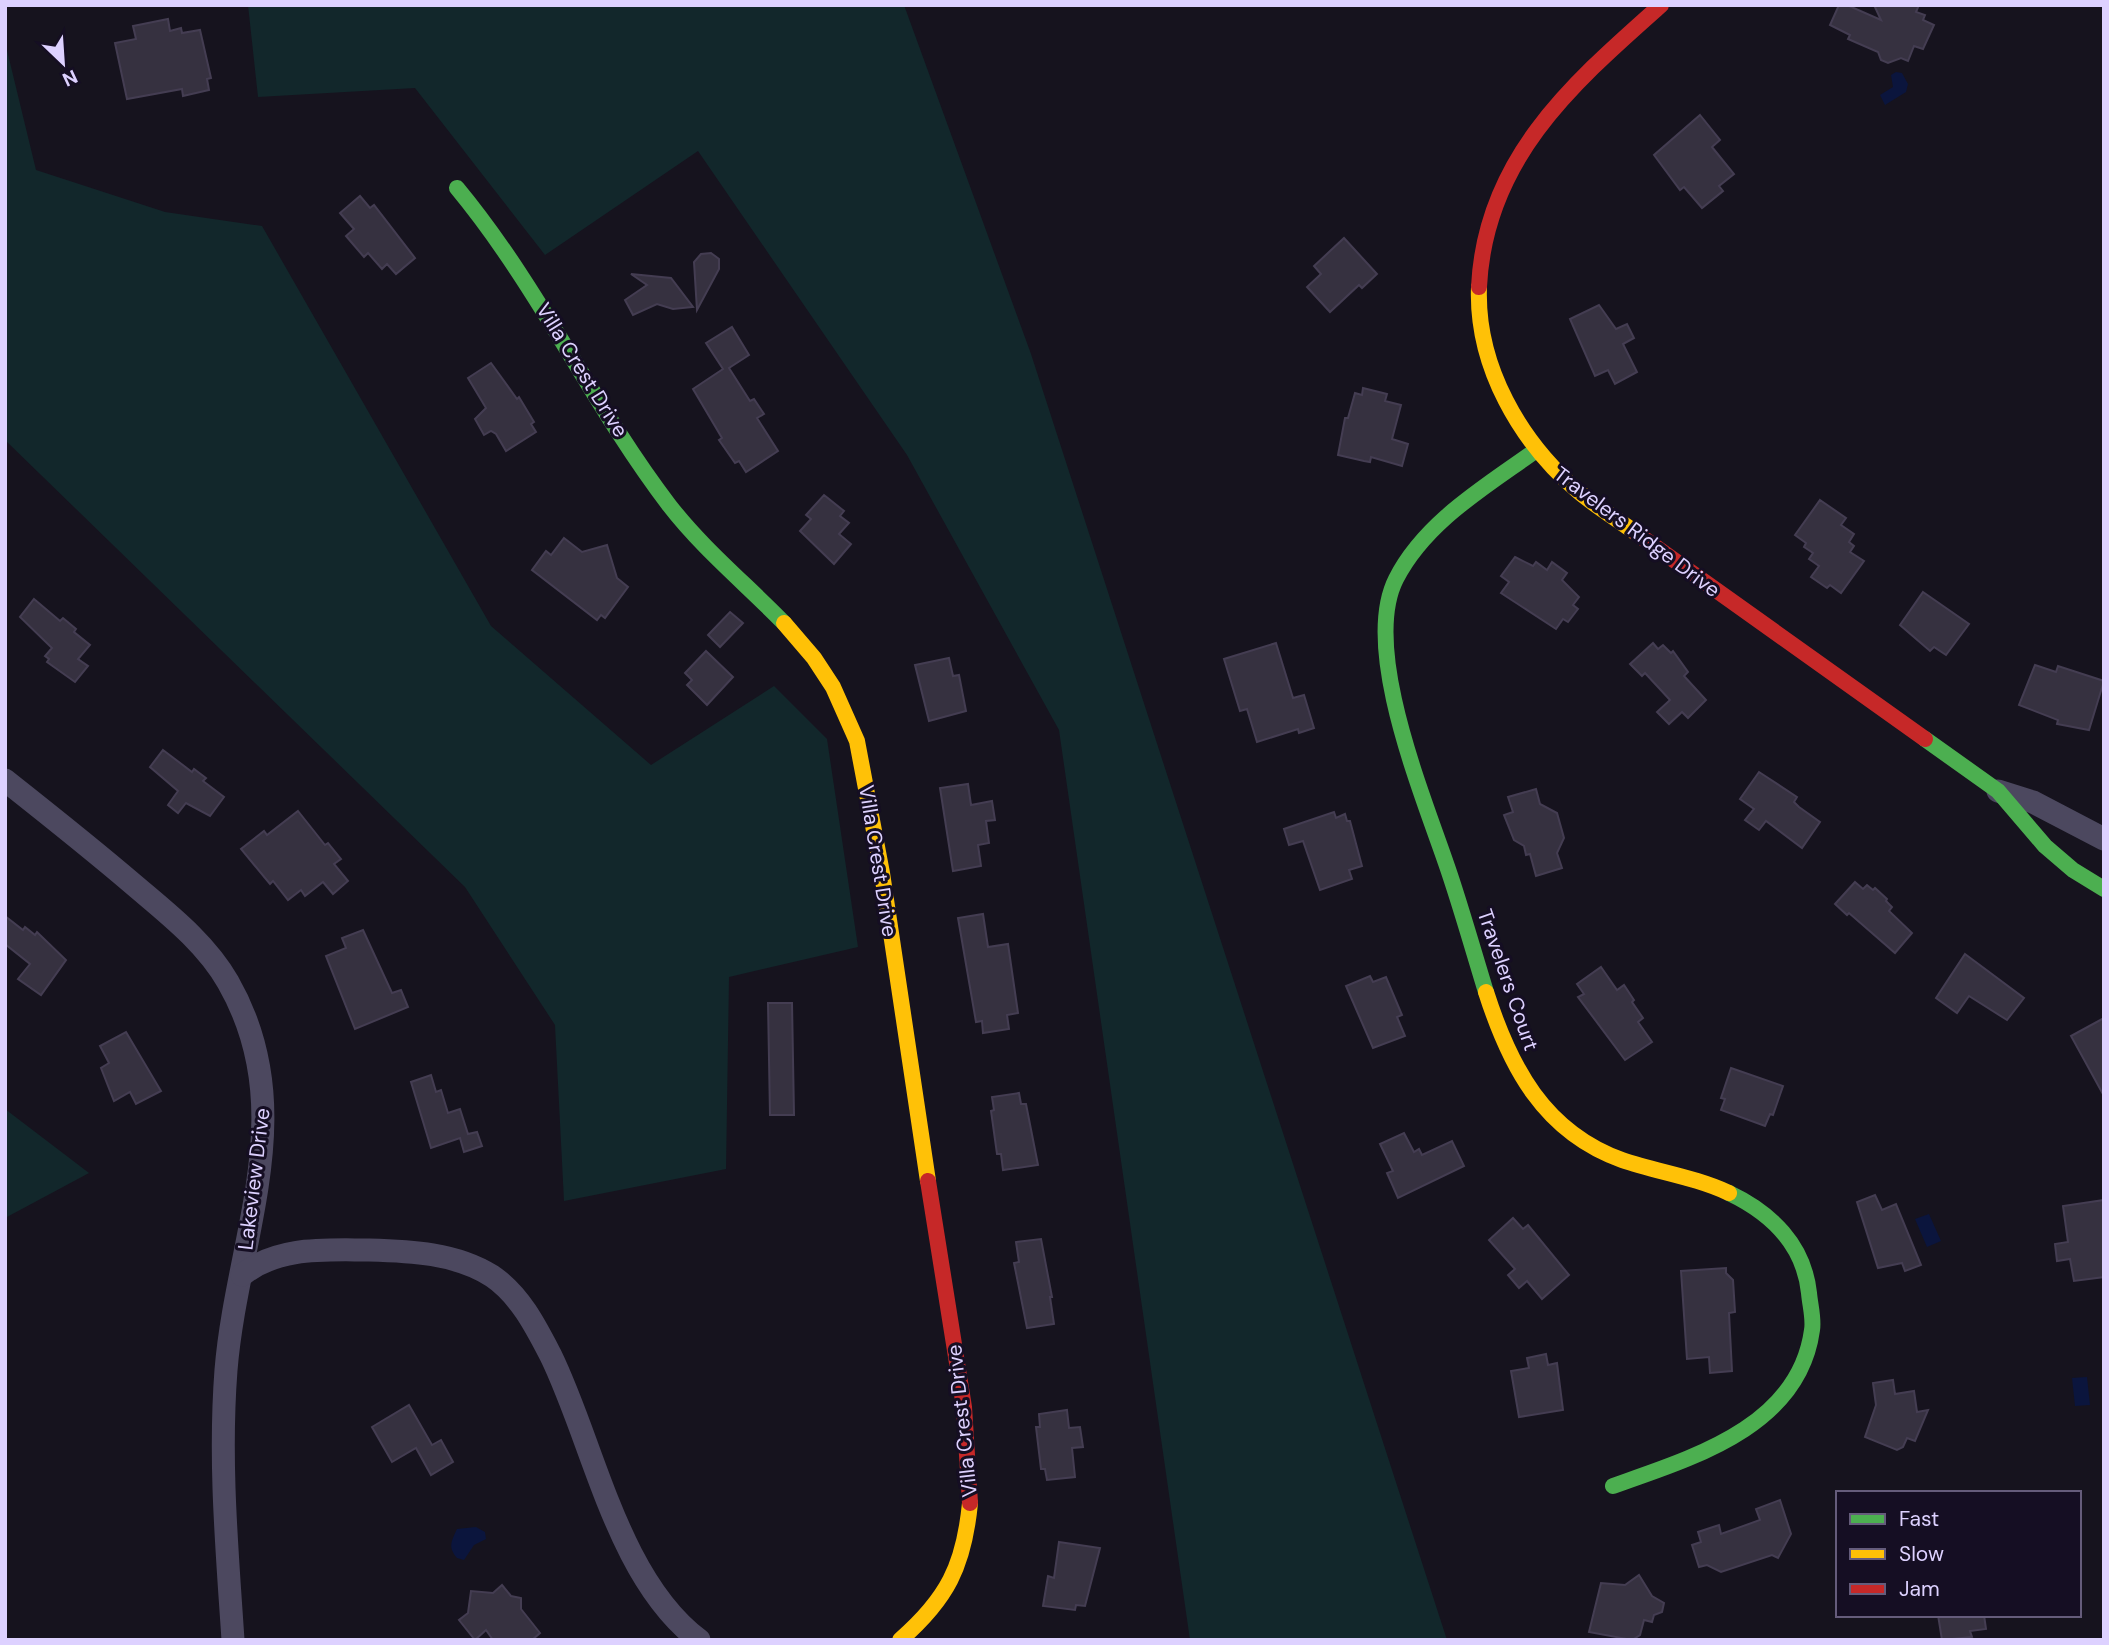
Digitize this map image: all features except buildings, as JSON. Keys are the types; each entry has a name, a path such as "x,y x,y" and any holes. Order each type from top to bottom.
{"street":[{"name":"Travelers Ridge Drive","path":"1661,5 1562,100 1510,169 1485,234 1478,299 1484,342 1504,401 1535,451 1580,493 1672,561 1998,791 2033,802 2104,839"},
{"name":"Villa Crest Drive","path":"457,188 531,285 668,504 706,549 786,623 821,665 838,694 859,751 882,873 964,1407 972,1477 970,1527 955,1570 929,1613 900,1640"},
{"name":"Travelers Court","path":"1535,451 1458,510 1416,549 1394,583 1385,608 1383,629 1396,700 1494,1013 1518,1072 1558,1124 1584,1143 1617,1160 1699,1181 1751,1203 1774,1222 1792,1245 1805,1273 1812,1304 1813,1328 1804,1364 1793,1386 1776,1408 1721,1445 1614,1486"},
{"name":"Lakeview Drive","path":"5,780 87,845 198,942 220,969 238,1001 257,1051 265,1103 242,1275 228,1346 221,1463 233,1640"},
{"name":"Travelers Ridge Drive","path":"1998,791 2045,848 2069,868 2104,889"},
{"path":"242,1275 257,1263 274,1256 363,1250 443,1257 492,1277 520,1303 542,1339 565,1384 619,1524 638,1562 664,1604 699,1640"}],"green space":[{"path":"248,5 904,5 1031,354 1447,1640 1190,1640 1059,730 907,455 698,151 545,255 415,88 258,97"},
{"path":"5,42 36,170 165,212 262,226 491,626 651,765 774,686 827,739 858,947 729,977 726,1169 564,1201 555,1025 465,887 5,440"},
{"path":"5,1109 89,1173 5,1218"}],"water":[{"path":"1902,73 1908,84 1906,92 1885,105 1880,95 1893,87 1891,75"},
{"path":"1929,1214 1941,1241 1927,1247 1915,1219"},
{"path":"2087,1377 2090,1405 2075,1406 2072,1378"},
{"path":"476,1527 485,1532 486,1539 474,1545 464,1560 457,1558 451,1544 457,1529"}],"traffic: fast":[{"path":"457,188 514,265 615,427 669,505 710,551 784,623"},
{"path":"1486,992 1400,726 1386,645 1387,609 1396,579 1423,540 1458,507 1535,451"},
{"path":"1925,739 1998,791 2045,846 2073,870 2104,889"},
{"path":"1613,1486 1676,1463 1737,1434 1764,1415 1787,1391 1803,1363 1813,1321 1806,1276 1800,1260 1783,1232 1759,1210 1729,1193"}],"traffic: slow":[{"path":"1479,287 1485,345 1494,373 1521,426 1538,450 1579,492 1636,533"},
{"path":"784,623 814,658 833,687 857,741 882,873 928,1181"},
{"path":"1486,992 1506,1046 1519,1071 1551,1114 1571,1132 1595,1148 1622,1160 1729,1193"},
{"path":"900,1640 930,1610 950,1580 963,1545 970,1503"}],"traffic: jam":[{"path":"1479,287 1485,241 1497,200 1516,162 1566,95 1661,5"},
{"path":"1636,533 1925,739"},
{"path":"928,1181 964,1407 970,1503"}]}
